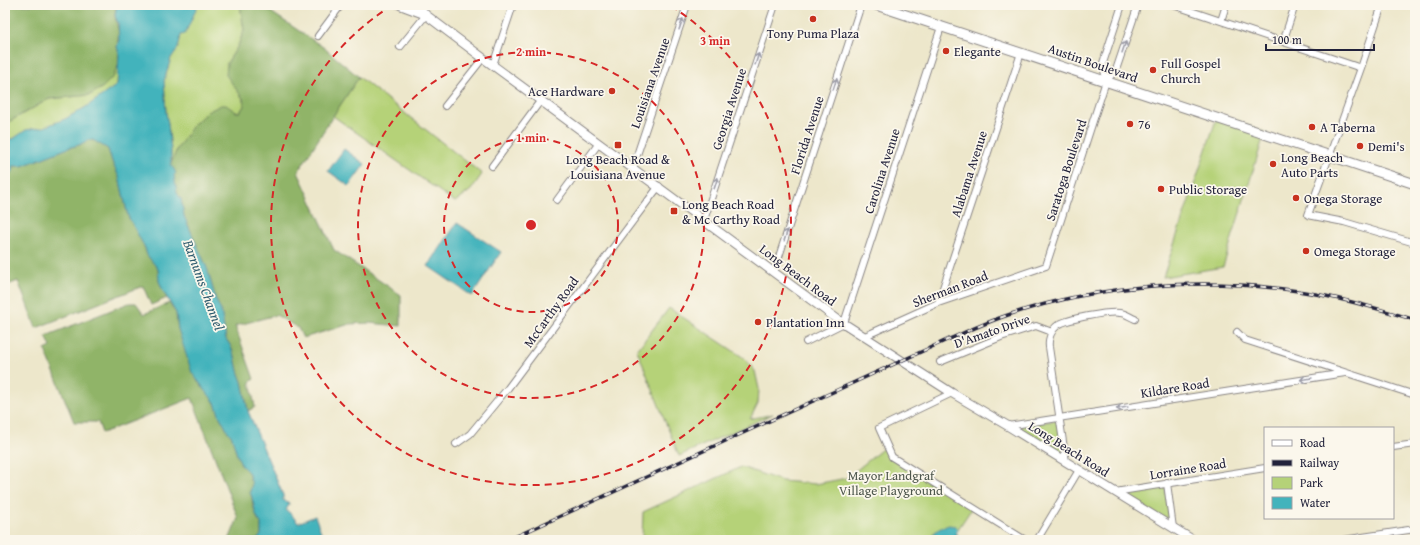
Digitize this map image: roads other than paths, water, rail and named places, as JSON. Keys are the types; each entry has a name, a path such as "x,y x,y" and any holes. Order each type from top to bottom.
{"main road":[{"name":"Long Beach Road","path":"400,5 426,15"},
{"name":"Long Beach Road","path":"417,5 426,15 483,58 844,323 952,393 1194,540"},
{"name":"Austin Boulevard","path":"876,5 1415,184"}],"street":[{"path":"318,36 341,5"},
{"path":"494,65 513,5"},
{"name":"Louisiana Avenue","path":"633,167 687,5"},
{"name":"Georgia Avenue","path":"704,220 775,5"},
{"name":"Florida Avenue","path":"774,272 861,5"},
{"name":"Saratoga Boulevard","path":"1106,81 1103,63 1122,5"},
{"name":"Saratoga Boulevard","path":"1046,266 1106,81 1116,70 1138,5"},
{"path":"1173,5 1361,68"},
{"path":"1221,21 1226,5"},
{"path":"1283,42 1295,5"},
{"path":"1382,5 1308,215 1344,222 1415,243"},
{"path":"400,47 426,15"},
{"name":"Carolina Avenue","path":"844,323 941,27"},
{"name":"Alabama Avenue","path":"938,303 1020,53"},
{"path":"445,106 483,58"},
{"path":"492,166 541,100"},
{"path":"557,200 599,143"},
{"name":"McCarthy Road","path":"456,444 470,434 517,377 658,186"},
{"name":"Sherman Road","path":"865,336 938,303 1046,266"},
{"path":"1066,462 1049,347 1052,332 1056,327 1064,322 1100,314 1121,313 1135,319"},
{"path":"806,342 844,323"},
{"name":"D'Amato Drive","path":"940,362 1002,337 1036,326 1052,332"},
{"path":"1237,332 1245,340 1415,395"},
{"name":"Kildare Road","path":"1008,426 1345,373"},
{"path":"952,393 879,428 892,458 1025,540"},
{"path":"1394,447 1415,444"},
{"name":"Lorraine Road","path":"1115,492 1264,468"},
{"path":"1037,540 1079,470"},
{"path":"1167,484 1173,528"},
{"path":"1343,540 1415,529"}],"water":[{"name":"Barnums Channel","path":"118,5 198,5 185,34 181,35 178,48 171,58 164,81 171,164 176,173 174,175 177,193 181,199 184,216 207,268 216,300 221,311 226,339 235,357 248,411 283,495 283,500 288,502 289,505 286,510 298,523 315,516 324,540 257,540 261,535 261,523 255,512 250,492 252,484 248,472 242,466 232,437 220,417 215,403 192,373 178,329 176,313 163,291 159,281 158,269 147,255 145,248 128,216 119,177 108,149 93,140 88,140 79,145 22,166 12,166 14,170 5,178 5,139 13,139 26,130 44,127 65,119 86,107 117,85 119,53 117,47 119,40 118,23 115,16"},
{"path":"344,149 365,164 349,186 328,171"},
{"path":"457,223 501,252 472,296 428,266"},
{"path":"949,525 955,526 958,529 955,534 965,540 932,540 936,531"}],"railway":[{"path":"508,540 947,340 1003,317 1046,304 1117,290 1189,284 1226,284 1313,293 1357,303 1415,320"}],"place":[{"name":"Tony Puma Plaza","path":"813,19"},
{"name":"Elegante","path":"946,51"},
{"name":"Full Gospel Church","path":"1153,70"},
{"name":"Ace Hardware","path":"612,91"},
{"name":"76","path":"1130,124"},
{"name":"A Taberna","path":"1312,127"},
{"name":"Long Beach Road & Louisiana Avenue","path":"618,145"},
{"name":"Demi's","path":"1360,146"},
{"name":"Long Beach Auto Parts","path":"1273,164"},
{"name":"Public Storage","path":"1161,189"},
{"name":"Onega Storage","path":"1296,198"},
{"name":"Long Beach Road & Mc Carthy Road","path":"674,211"},
{"name":"Omega Storage","path":"1306,251"},
{"name":"Plantation Inn","path":"758,322"}],"park label":[{"name":"Mayor Landgraf Village Playground","path":"891,482"}]}
